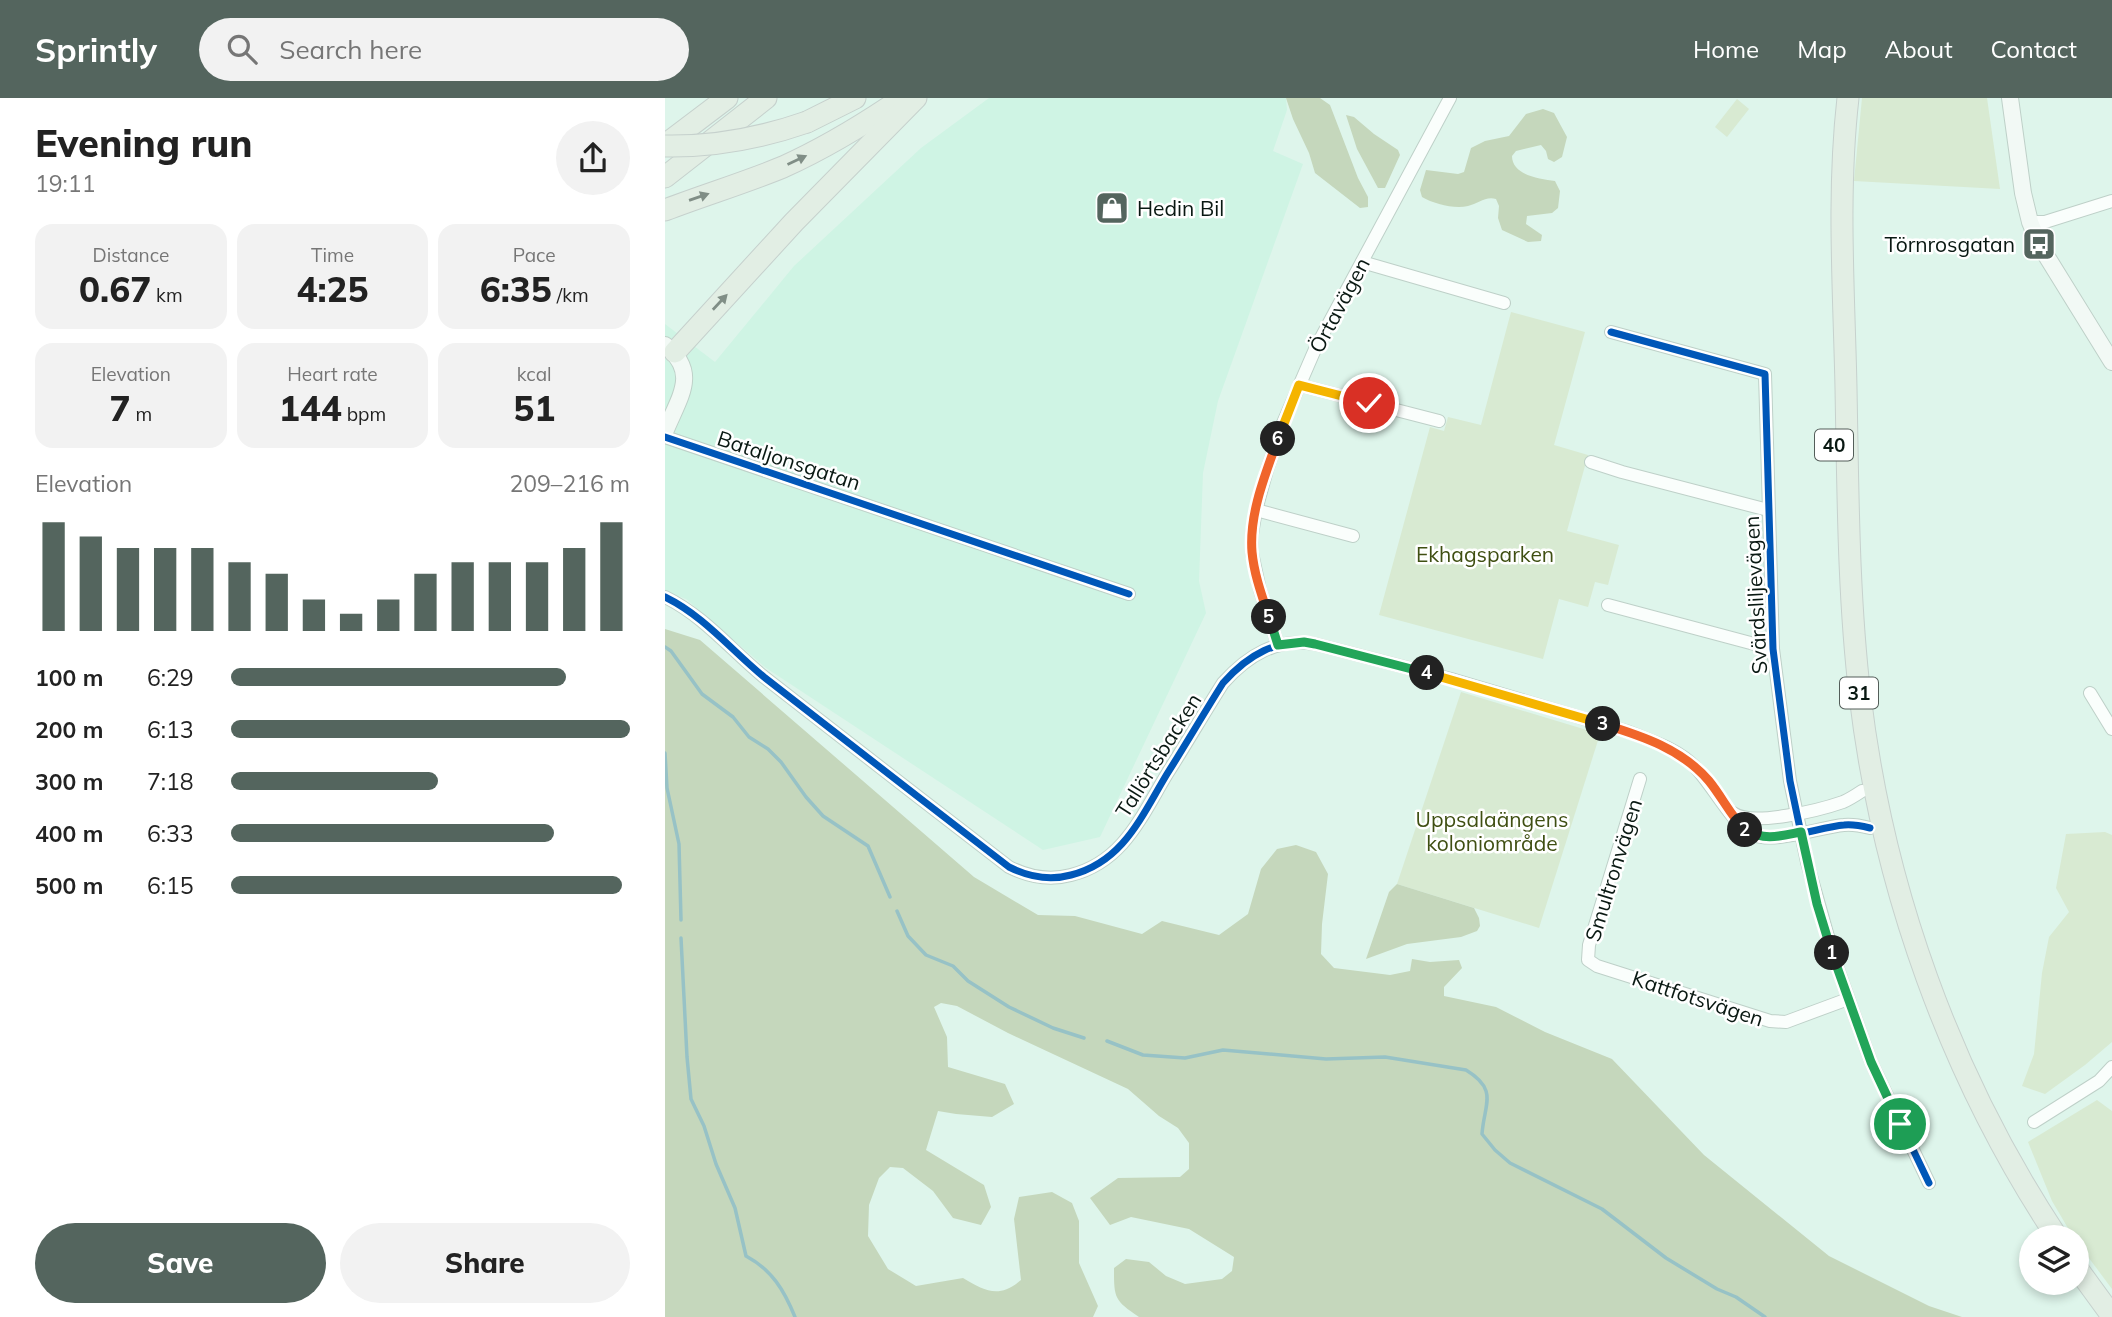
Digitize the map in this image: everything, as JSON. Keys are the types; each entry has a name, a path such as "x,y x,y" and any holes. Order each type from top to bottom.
{"highway":[{"path":"665,145 727,98"},
{"path":"665,177 766,98"},
{"path":"665,145 692,146 766,135 807,122 855,98"},
{"path":"665,209 764,174 811,154 848,134 903,98"},
{"path":"670,349 916,98"},
{"name":"40","path":"1844,103 1831,207 1837,574 1843,665 1851,729 1863,791"},
{"name":"31","path":"1844,103 1843,229 1851,589 1860,699 1874,783 1911,931 1951,1040 2012,1164 2050,1225"},
{"path":"1863,791 1870,828 1898,932 1940,1046 1997,1162 2035,1225"},
{"path":"2089,1284 2112,1316"},
{"path":"2081,1295 2097,1317"}],"street":[{"name":"Örtavägen","path":"1278,645 1260,590 1252,553 1252,534 1256,510 1279,435 1316,347 1450,98"},
{"path":"2010,98 2023,193 2039,244 2112,362"},
{"path":"2031,222 2045,222 2112,201"},
{"path":"1362,262 1504,303"},
{"name":"Svärdsliljevägen","path":"1611,332 1765,374 1773,649 1782,731 1797,813 1817,904 1848,999 1871,1062 1929,1184"},
{"path":"665,432 685,376 682,362 670,349"},
{"path":"1299,385 1439,421"},
{"name":"Bataljonsgatan","path":"665,438 1129,594"},
{"path":"1591,462 1768,510"},
{"path":"1256,510 1353,536"},
{"name":"Tallörtsbacken","path":"665,597 690,610 754,669 1009,867 1024,875 1060,878 1097,867 1112,856 1136,825 1223,682 1240,664 1259,653 1278,645 1304,642 1451,680 1629,732 1672,750 1693,764 1710,782 1744,829 1756,836 1770,838 1845,824 1870,828"},
{"path":"1608,605 1773,649"},
{"path":"2090,693 2112,729"},
{"name":"Smultronvägen","path":"1588,960 1589,945 1640,779"},
{"path":"1731,812 1739,818 1752,820 1797,813 1843,802 1863,791"},
{"name":"Kattfotsvägen","path":"1588,960 1597,966 1770,1021 1786,1022 1848,999"},
{"path":"2034,1122 2099,1081 2112,1068"}],"shaded area":[{"path":"989,98 1286,98 1287,110 1273,151 1303,164 1218,401 1203,473 1199,581 1206,613 1100,837 1043,850 766,668 686,599 665,591 665,324 715,362 794,266 921,148"},
{"path":"1286,98 1320,98 1330,105 1368,197 1368,207 1360,208 1315,173"},
{"path":"1543,109 1554,113 1567,137 1562,157 1554,162 1548,159 1541,145 1516,151 1512,156 1516,168 1521,172 1555,181 1560,191 1558,208 1552,213 1527,216 1526,224 1542,235 1541,241 1528,242 1502,230 1496,199 1457,207 1438,204 1422,197 1420,190 1426,170 1458,174 1464,172 1471,148 1485,141 1509,136 1526,114"},
{"path":"1346,115 1354,117 1398,150 1400,155 1385,188 1378,188 1357,149"},
{"path":"665,629 700,640 974,877 1038,915 1075,916 1142,934 1162,921 1219,935 1248,914 1261,869 1277,849 1296,845 1316,852 1328,874 1321,954 1334,968 1390,975 1410,971 1412,959 1430,962 1459,960 1462,968 1444,987 1444,996 1496,1007 1545,1032 1612,1059 1704,1155 1829,1256 1929,1306 1962,1317 1139,1317 1120,1302 1115,1292 1114,1268 1126,1259 1149,1262 1166,1276 1185,1284 1222,1279 1232,1271 1234,1257 1189,1229 1131,1217 1110,1225 1090,1198 1118,1178 1180,1177 1189,1169 1189,1143 1178,1128 1159,1116 1128,1089 957,1006 941,1003 934,1007 947,1037 948,1067 1005,1084 1014,1104 992,1117 938,1111 926,1150 984,1185 991,1207 981,1225 953,1218 933,1191 903,1168 890,1167 879,1178 869,1205 868,1236 888,1269 916,1286 963,1278 992,1291 1006,1290 1021,1280 1014,1219 1019,1197 1052,1192 1072,1203 1079,1221 1079,1263 1098,1306 1093,1317 665,1317"},
{"path":"1397,884 1474,908 1480,926 1477,931 1461,937 1407,944 1366,959 1389,892"}],"green space":[{"path":"1862,98 1987,98 2000,189 1854,181"},
{"path":"1737,99 1749,109 1727,137 1715,127"},
{"name":"Ekhagsparken","path":"1511,312 1585,332 1554,445 1588,455 1567,531 1619,545 1608,585 1595,582 1588,607 1559,599 1543,659 1379,615 1430,427 1444,431 1448,417 1481,425"},
{"name":"Uppsalaängens koloniområde","path":"1461,692 1600,734 1539,928 1397,884"},
{"path":"2105,832 2112,835 2112,1042 2045,1094 2022,1086 2034,1054 2042,973 2049,937 2069,912 2056,888 2066,834"},
{"path":"2097,1100 2112,1111 2112,1289 2089,1258 2089,1225 2066,1225 2052,1201 2028,1142"}],"waterway":[{"path":"665,647 671,651 702,694 733,717 749,737 768,749 781,762 823,816 868,846 890,897"},
{"path":"665,753 667,788 679,844 681,920"},
{"path":"897,911 908,936 926,955 953,966 968,981 1009,1007 1053,1028 1084,1038"},
{"path":"681,938 691,1099 735,1208 746,1256 776,1282 795,1317"},
{"path":"1107,1041 1143,1055 1185,1058 1223,1050 1326,1059 1385,1057 1466,1070 1483,1084 1486,1091 1487,1106 1482,1134 1510,1163 1602,1209 1666,1258 1717,1289 1736,1297 1765,1317"}],"cycle path":[{"path":"1611,332 1765,374 1773,649 1790,781 1807,862 1834,958 1871,1062 1929,1183"},
{"path":"665,437 1129,594"},
{"path":"665,597 692,614 764,677 1009,867 1039,877 1063,877 1089,869 1117,849 1139,821 1223,683 1242,664 1264,651 1275,646 1301,643 1315,644 1451,679 1656,742 1681,755 1695,767 1739,823 1754,835 1774,838 1847,825 1870,828"}],"place":[{"name":"Hedin Bil","path":"1112,208"},
{"name":"Törnrosgatan","path":"2039,244"}],"route":[{"path":"1369,403 1299,385 1283,423 1267,470 1252,534 1255,571 1278,645 1304,642 1315,644 1629,732 1672,750 1693,764 1710,782 1744,829 1756,836 1770,838 1801,832 1817,904 1833,958 1871,1062 1900,1124"}]}
